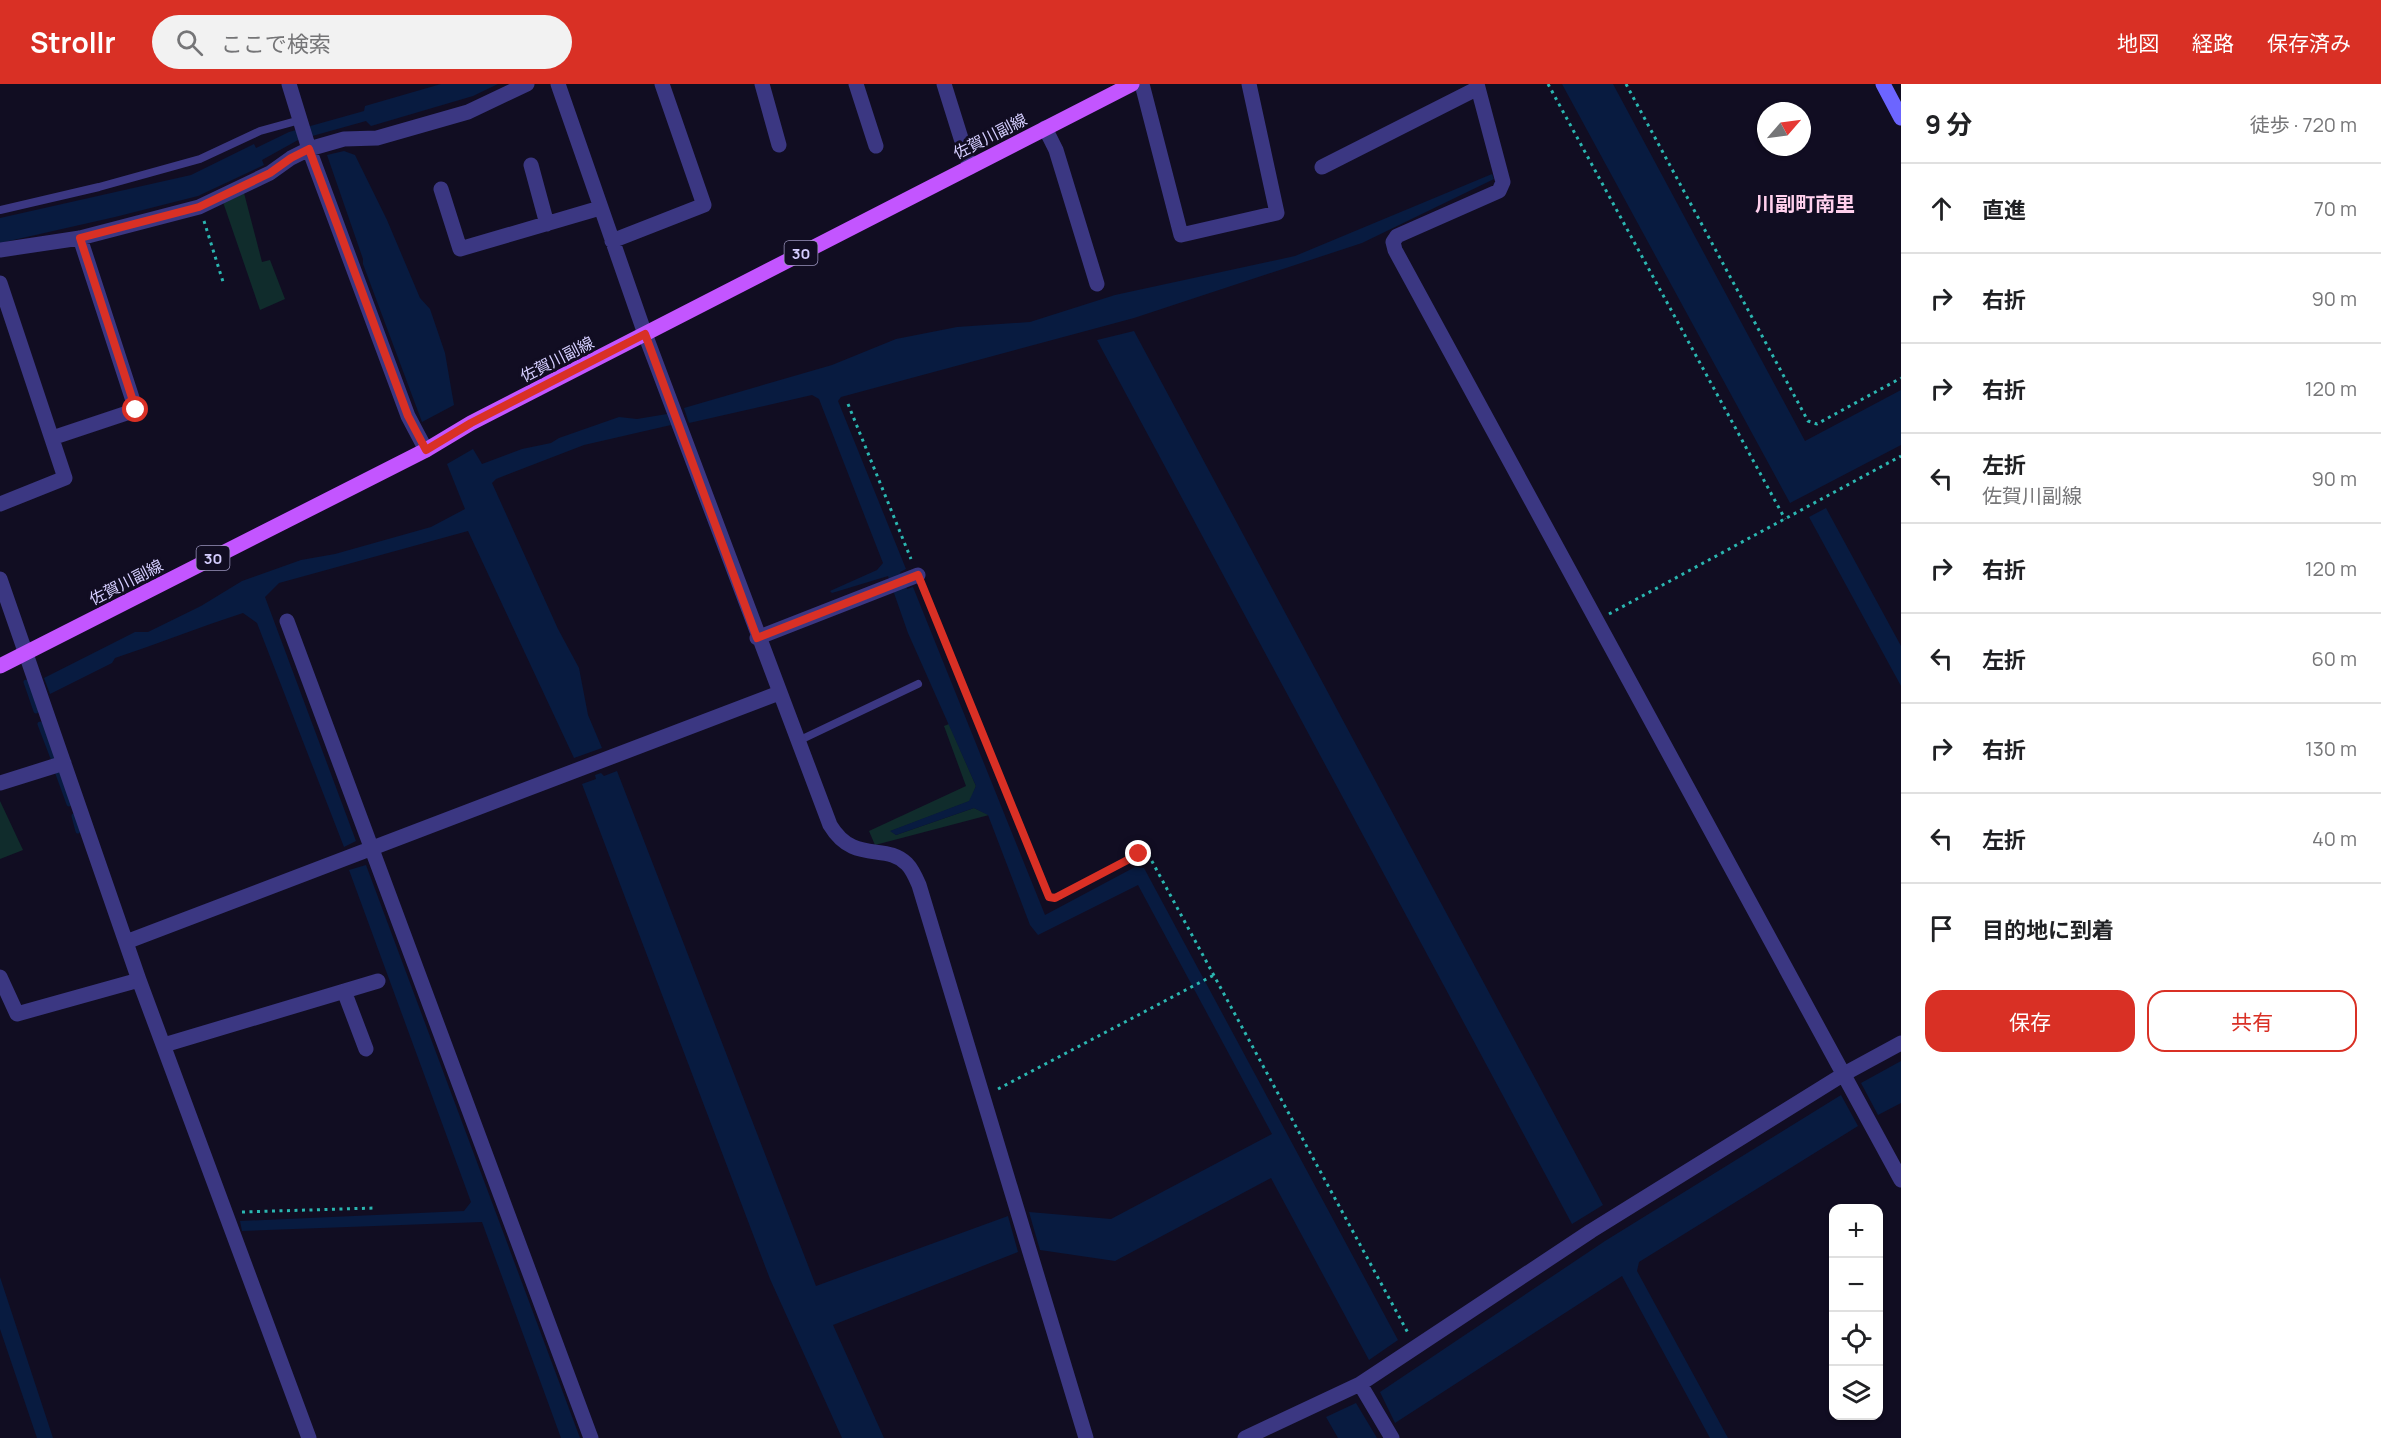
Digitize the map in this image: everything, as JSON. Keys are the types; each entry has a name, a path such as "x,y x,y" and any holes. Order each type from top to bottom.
{"main road":[{"name":"佐賀川副線","path":"0,666 426,450 471,423 1132,84"}],"street":[{"path":"289,84 309,147 408,416 426,450"},
{"path":"0,250 80,238 199,207 270,173 309,147 344,139 377,138 468,112 527,84"},
{"path":"558,84 645,334 757,638 830,825 838,840 860,850 896,857 908,864 919,885 1086,1438"},
{"path":"612,241 704,205 662,84"},
{"path":"762,84 779,145"},
{"path":"856,84 876,146"},
{"path":"944,84 970,167"},
{"path":"1142,84 1181,235 1277,213 1249,84"},
{"path":"1883,84 1901,118"},
{"path":"1322,167 1478,86 1503,182 1499,190 1397,236 1393,242 1395,250 1901,1180"},
{"path":"1045,128 1056,150 1097,284"},
{"path":"531,165 547,224"},
{"path":"441,189 460,249 600,208"},
{"path":"52,438 136,410 80,238"},
{"path":"0,283 65,478 0,504"},
{"path":"757,638 913,577"},
{"path":"0,579 126,942 309,1438"},
{"path":"287,621 591,1438"},
{"path":"126,942 779,693"},
{"path":"0,783 64,763"},
{"path":"0,976 17,1014 140,980"},
{"path":"164,1045 378,981"},
{"path":"344,991 366,1048"},
{"path":"1245,1438 1360,1384 1591,1231 1844,1074 1901,1044"},
{"path":"1360,1384 1392,1438"}],"lane":[{"path":"0,210 99,187 200,159 260,131 301,122"},
{"path":"798,741 918,684"}],"path":[{"path":"1548,84 1785,519"},
{"path":"1626,84 1808,421 1817,424 1901,378"},
{"path":"199,207 224,285"},
{"path":"849,404 913,577 1049,897 1055,898 1139,854 1148,854 1416,1348"},
{"path":"1597,621 1901,456"},
{"path":"983,1097 1214,975"},
{"path":"225,1212 375,1208"}],"green space":[{"path":"244,193 262,262 270,260 285,299 260,310 223,202"},
{"path":"949,724 976,786 970,801 891,831 896,835 974,808 989,815 875,845 869,831 966,786 944,726"},
{"path":"0,801 23,850 0,859"}],"water":[{"path":"441,84 498,84 473,96 371,126 366,121 298,140 262,160 264,165 198,196 0,243 0,218 191,175 254,144 256,148 289,132 364,111 365,106"},
{"path":"1562,84 1613,84 1805,441 1901,390 1901,445 1790,503"},
{"path":"344,151 355,155 387,220 420,298 430,309 445,353 454,405 422,422 363,264 327,155"},
{"path":"1492,174 1494,179 1362,243 1134,318 841,397 838,401 906,569 900,572 907,589 913,587 1045,915 1135,867 1144,868 1398,1340 1369,1360 1271,1178 1115,1261 1040,1250 1029,1212 1111,1219 1272,1134 1138,885 1038,935 1030,925 988,815 974,808 896,835 890,831 969,801 976,786 908,633 888,576 832,593 830,591 877,570 883,563 819,399 812,395 689,423 684,408 832,365 896,339 957,327 1030,322 1115,295 1295,256"},
{"path":"1134,331 1603,1205 1572,1224 1097,340"},
{"path":"667,414 671,425 584,445 496,479 492,483 558,629 579,668 588,715 602,748 574,758 468,531 279,583 265,597 356,841 344,847 257,623 243,613 115,658 112,663 50,694 44,678 135,632 148,632 201,606 242,581 301,560 335,554 431,527 465,509 447,464 473,449 482,464 522,449 551,443 559,438 619,417 637,419"},
{"path":"1826,508 1901,646 1901,686 1809,517"},
{"path":"617,771 816,1286 1008,1216 1018,1252 833,1325 884,1438 842,1438 770,1279 582,784 596,779 595,775 601,773 604,776"},
{"path":"366,865 580,1438 561,1438 482,1222 242,1231 240,1221 464,1211 471,1202 349,870"},
{"path":"1901,1061 1901,1103 1878,1115 1861,1083"},
{"path":"1841,1095 1858,1126 1639,1262 1637,1271 1728,1438 1710,1438 1622,1276 1395,1423 1380,1392 1605,1241"},
{"path":"0,1277 53,1438 37,1438 0,1329"},
{"path":"1356,1403 1377,1438 1338,1438 1326,1417"}],"waterway":[{"path":"26,682 36,711"},
{"path":"40,724 53,758"},
{"path":"57,771 69,804"},
{"path":"74,816 78,831"}],"district":[{"name":"川副町南里","path":"1805,203"}],"route":[{"path":"136,410 80,238 199,207 270,173 309,149 408,416 426,450 471,423 645,334 757,638 918,575 1049,897 1055,898 1139,854"}]}
